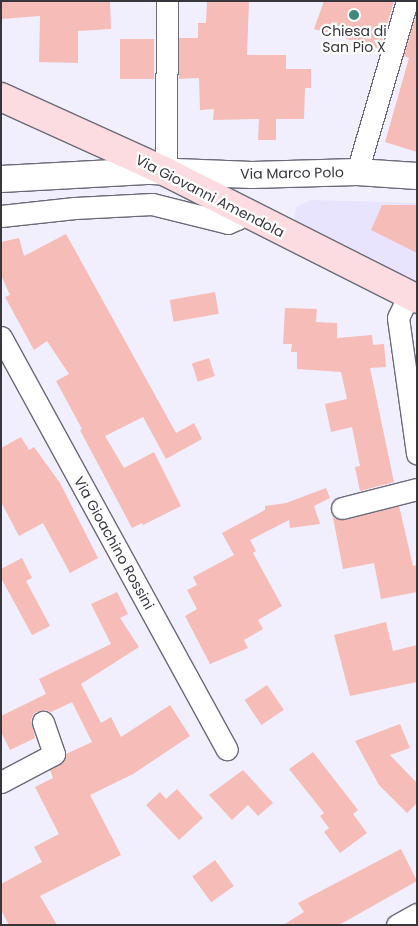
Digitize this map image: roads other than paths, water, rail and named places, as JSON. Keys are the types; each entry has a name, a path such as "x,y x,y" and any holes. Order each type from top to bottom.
{"main road":[{"name":"Via Giovanni Amendola","path":"1,97 166,172 413,297"}],"street":[{"path":"166,172 167,1"},
{"path":"358,172 410,4"},
{"name":"Via Marco Polo","path":"1,178 166,172 358,172 417,176"},
{"path":"1,216 75,208 152,204 228,222 237,219 242,212"},
{"path":"413,297 398,318 417,454"},
{"name":"Via Gioachino Rossini","path":"1,336 227,749"},
{"path":"342,508 417,489"},
{"path":"1,782 54,754 43,722"},
{"path":"397,925 417,914"}],"place":[{"name":"Chiesa di San Pio X","path":"354,15"}]}
